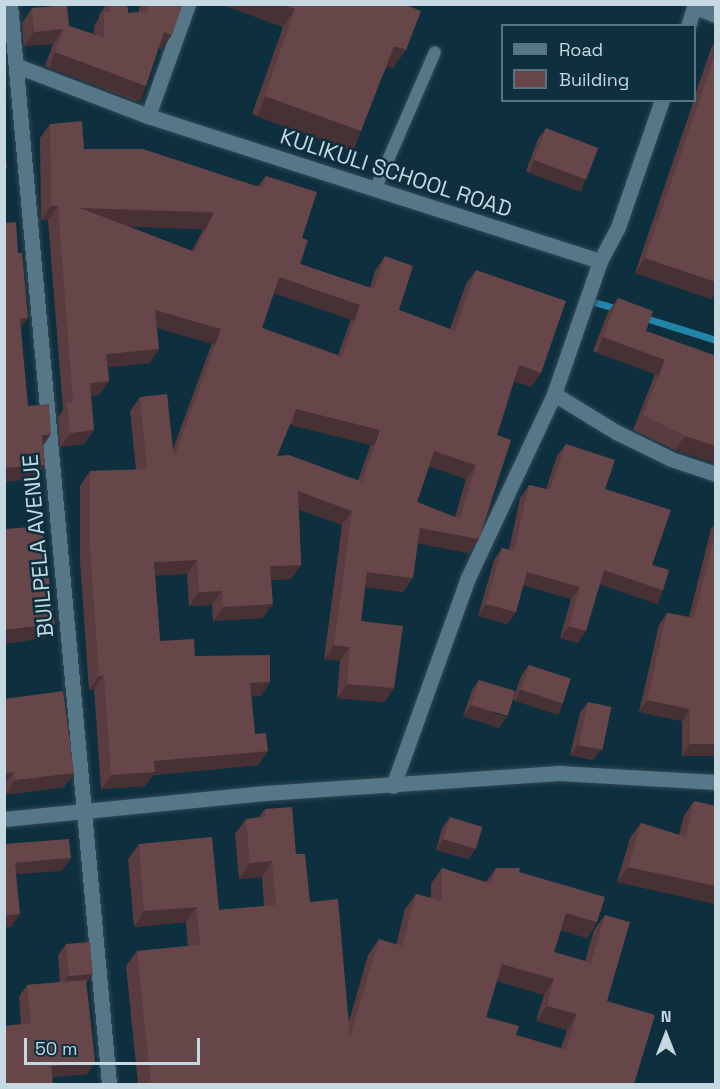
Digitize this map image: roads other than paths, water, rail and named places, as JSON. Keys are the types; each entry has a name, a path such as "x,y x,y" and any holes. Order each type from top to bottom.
{"street":[{"name":"BUILPELA AVENUE","path":"10,4 11,66 85,812 109,1084"},
{"path":"148,116 188,4"},
{"path":"689,24 695,6 716,15"},
{"name":"KULIKULI SCHOOL ROAD","path":"11,66 148,116 600,261"},
{"path":"393,786 471,570 554,394 600,261 618,227 661,102"},
{"path":"554,394 634,441 671,459 716,474"},
{"path":"4,819 265,793 559,773 716,782"}],"lane":[{"path":"375,190 435,52"}],"waterway":[{"path":"594,302 618,309"},
{"path":"642,317 716,340"}]}
